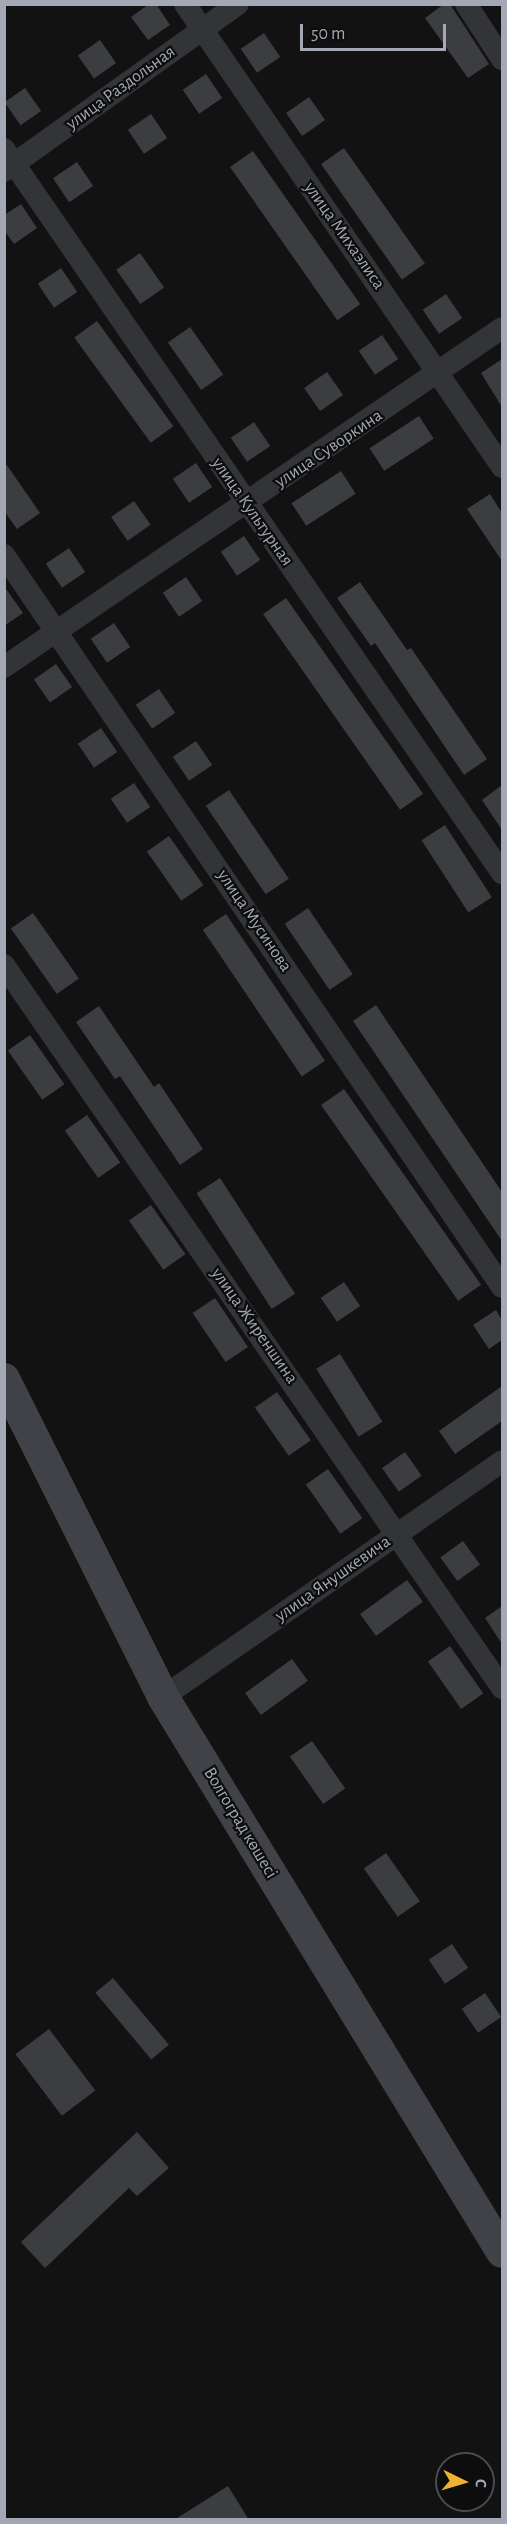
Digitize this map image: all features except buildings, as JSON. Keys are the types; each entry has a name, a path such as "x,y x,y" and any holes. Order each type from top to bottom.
{"main road":[{"name":"Волгоград көшесі","path":"4,1379 163,1697 502,2252"}],"street":[{"name":"улица Михаэлиса","path":"185,4 502,467"},
{"name":"улица Раздольная","path":"8,161 238,4"},
{"path":"466,4 502,59"},
{"name":"улица Культурная","path":"8,161 502,873"},
{"name":"улица Суворкина","path":"4,667 246,506 502,328"},
{"name":"улица Мусинова","path":"4,555 502,1287"},
{"name":"улица Жиреншина","path":"4,965 502,1688"},
{"name":"улица Янушкевича","path":"163,1697 502,1461"}]}
